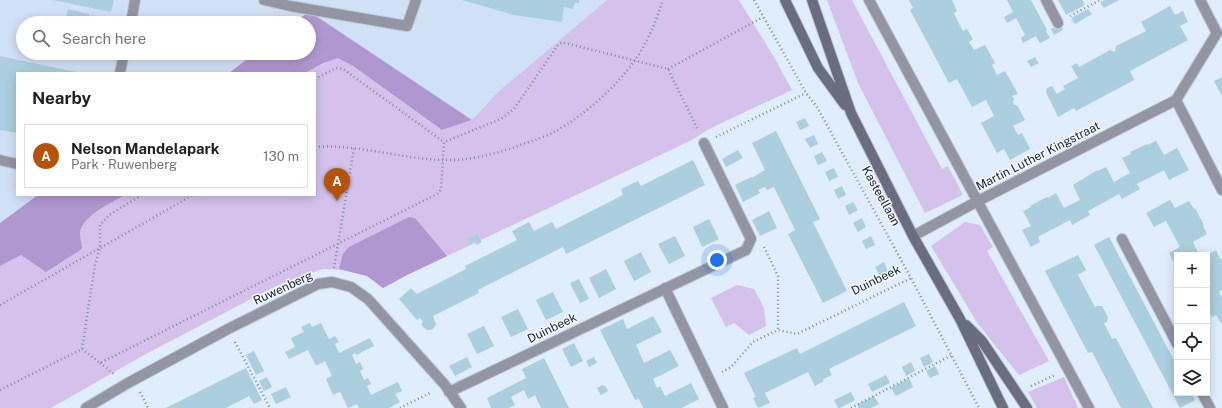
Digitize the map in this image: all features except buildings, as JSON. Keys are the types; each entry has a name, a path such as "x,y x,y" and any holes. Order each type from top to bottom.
{"main road":[{"name":"Kasteellaan","path":"785,0 818,68 851,113"},
{"name":"Kasteellaan","path":"812,0 851,113 913,236 960,319 1003,408"},
{"name":"Kasteellaan","path":"960,319 982,341 1027,408"}],"street":[{"path":"133,16 136,0"},
{"path":"264,0 290,6 408,26 416,0"},
{"path":"869,0 1089,408"},
{"path":"1046,0 1058,22"},
{"path":"1200,0 1217,33 1176,100 1222,190"},
{"path":"120,72 123,60"},
{"name":"Martin Luther Kingstraat","path":"913,236 978,201 1176,100"},
{"path":"704,143 751,239"},
{"path":"0,160 16,164"},
{"name":"Duinbeek","path":"447,389 746,250 751,239"},
{"path":"1122,239 1174,338"},
{"name":"Ruwenberg","path":"86,408 228,329 318,284 332,282 351,287 368,299 447,389 461,408"},
{"path":"665,288 723,408"},
{"path":"1203,396 1206,407"}],"path":[{"path":"316,147 329,146 354,148 406,157 456,160 502,152 554,132 586,111 614,85 635,60 655,23 664,0"},
{"name":"Kasteellaan","path":"754,0 806,93 817,107 911,278 979,408"},
{"path":"1058,22 1100,0"},
{"path":"444,142 501,119 514,109 558,45 562,43 668,69 763,17"},
{"path":"316,78 336,68 343,69 444,142"},
{"path":"668,69 704,143 806,93"},
{"path":"82,349 100,363 439,193 441,189 444,142"},
{"path":"332,282 354,148"},
{"path":"82,349 95,265 100,247 100,225 109,214 140,196"},
{"path":"0,305 191,196"},
{"path":"709,379 731,367 753,342 778,330 778,276 761,241 751,239"},
{"name":"Duinbeek","path":"778,330 797,334 911,278"},
{"path":"228,329 270,408"},
{"path":"0,390 82,349"},
{"path":"852,408 952,355"},
{"path":"400,408 447,389"}],"shaded area":[{"path":"0,0 607,0 499,91 472,120 313,14 307,12 302,16 16,16 16,60 246,60 230,72 16,72 16,196 37,196 0,223"},
{"path":"607,0 739,0 774,57 792,90 713,127 690,141 407,275 383,288 367,276 343,270 323,269 274,287 144,355 51,408 0,408 0,266 21,255 67,258 82,249 80,233 86,221 105,206 123,196 316,196 316,72 307,72 338,57 353,66 442,130 472,120 499,91"},
{"path":"827,0 852,0 942,169 948,166 963,195 925,213 858,83"},
{"path":"307,13 316,16 303,16"},
{"path":"316,16 472,120 442,130 353,66 338,58 307,72 230,72 246,60 316,60"},
{"path":"37,196 123,196 105,206 86,221 80,233 82,249 46,272 21,255 0,266 0,223"},
{"path":"409,217 415,218 447,256 383,288 367,276 339,269 343,254 349,247"},
{"path":"965,222 980,225 993,247 987,251 1049,361 1019,375 978,324 931,246"},
{"path":"737,285 754,289 764,308 766,326 749,335 734,323 726,327 711,298"},
{"path":"1064,377 1078,408 1037,408 1028,392"}],"place":[{"name":"Nelson Mandelapark","path":"337,201"}]}
